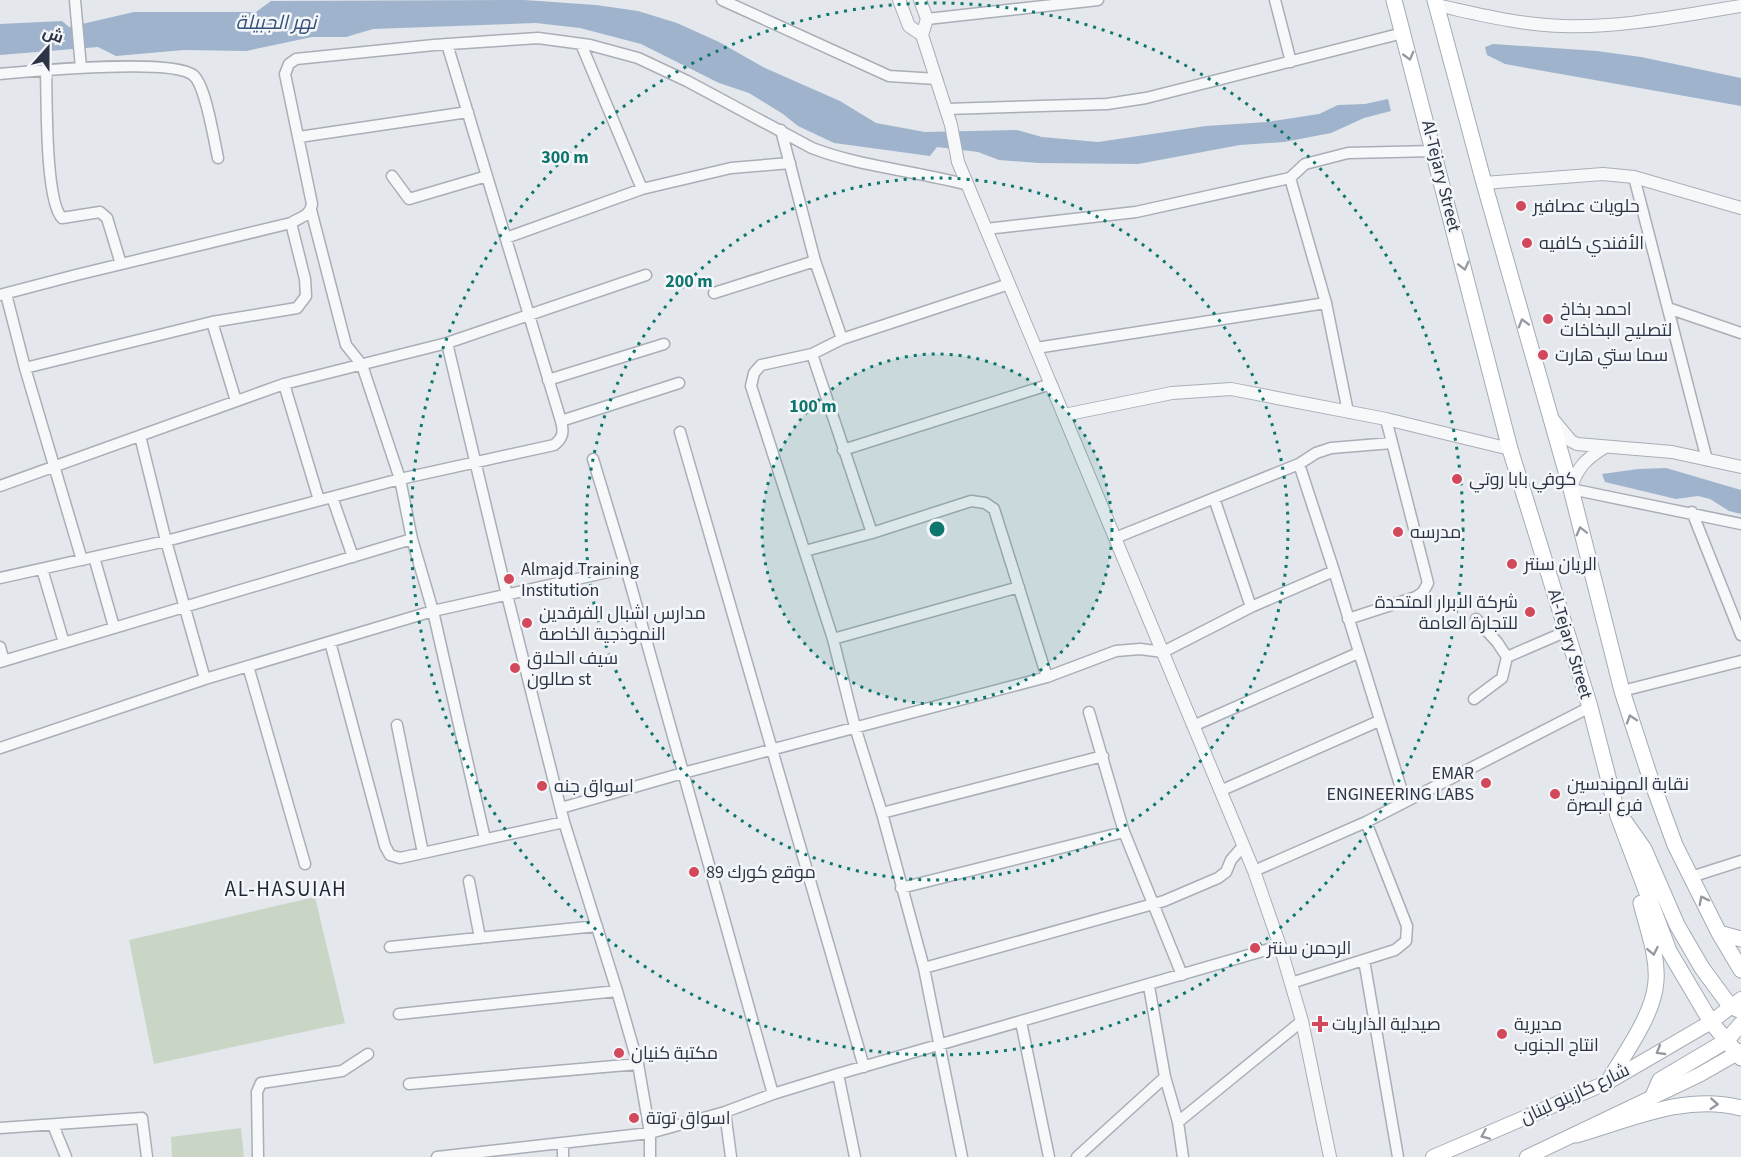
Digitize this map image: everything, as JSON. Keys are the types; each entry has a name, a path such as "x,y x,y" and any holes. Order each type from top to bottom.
{"main road":[{"name":"Al-Tejary Street","path":"1394,0 1510,449 1590,707 1618,816 1669,951 1711,1022 1740,1054"},
{"name":"Al-Tejary Street","path":"1436,2 1548,414 1571,489 1622,691 1675,845 1719,933 1741,970"},
{"path":"1618,816 1639,839 1677,925 1702,968 1738,1005"},
{"path":"1608,1082 1652,1002 1656,981 1655,962 1635,879 1632,853"},
{"path":"1719,933 1741,939"},
{"name":"شارع كازينو لبنان","path":"1433,1157 1608,1082 1738,1005"},
{"path":"1711,1022 1741,1024"},
{"path":"1653,1096 1660,1080 1726,1041 1741,1024"},
{"name":"شارع كازينو لبنان","path":"1527,1157 1740,1054"},
{"path":"1576,1135 1685,1104 1713,1103 1741,1108"}],"street":[{"path":"75,0 81,68"},
{"path":"722,0 889,76 937,79"},
{"path":"899,0 907,21 913,30 922,35"},
{"path":"920,0 927,19 922,35 951,125 958,162 1254,871 1280,946 1302,1021 1330,1157"},
{"path":"907,21 1098,0"},
{"path":"1275,0 1291,62"},
{"path":"1436,2 1515,21 1564,27 1616,24 1741,6"},
{"path":"946,109 1107,104 1184,90 1403,33"},
{"path":"485,839 433,611 412,539 400,479 362,365 346,345 311,210 312,204 285,74 289,64 296,59 447,44 538,38 581,44 638,58 687,81 812,148 833,156 929,174 968,185"},
{"path":"0,578 166,541 400,479 554,446 561,440 564,430 447,44"},
{"path":"581,44 642,189"},
{"path":"0,74 133,66 182,70 194,75 202,86 218,158"},
{"path":"46,71 51,185 58,213 62,218 100,212 107,218 121,264"},
{"path":"299,137 468,112"},
{"path":"781,130 816,261 842,339"},
{"path":"986,229 1136,212 1290,178 1305,164 1348,153 1435,152"},
{"path":"506,238 642,189 731,168 790,163"},
{"path":"1484,183 1603,174 1634,177 1741,208"},
{"path":"392,176 409,199 487,176"},
{"path":"1634,177 1707,459"},
{"path":"1290,178 1326,303 1348,412"},
{"path":"82,560 3,295 291,223 311,210"},
{"path":"25,368 212,322 297,308 306,296 291,223"},
{"path":"714,293 816,261"},
{"path":"0,486 284,384 447,343 646,275"},
{"path":"962,1157 924,968 882,813 855,727 833,639 750,386 754,373 762,365 812,354 842,339 1009,284"},
{"path":"1036,348 1326,303"},
{"path":"1668,308 1741,333"},
{"path":"212,322 236,401"},
{"path":"447,343 564,822 638,1064 650,1133 650,1157"},
{"path":"548,380 664,344"},
{"path":"812,354 872,533"},
{"path":"561,421 679,383"},
{"path":"284,384 319,500"},
{"path":"843,450 1051,384"},
{"path":"1064,415 1172,393 1231,389 1386,419 1510,449"},
{"path":"1548,414 1571,441 1584,446 1672,452 1741,467"},
{"path":"1348,619 1416,597 1423,592 1428,583 1386,419"},
{"path":"680,432 864,1067"},
{"path":"140,436 183,606 205,679"},
{"path":"1115,538 1299,464 1316,453 1331,448 1392,443"},
{"path":"1606,447 1579,468 1571,489 1692,512 1741,524"},
{"path":"593,459 626,568 773,1094"},
{"path":"1299,464 1404,801"},
{"path":"332,497 352,557"},
{"path":"1214,498 1251,607"},
{"path":"805,551 872,533 971,501 985,503 994,509 1047,676"},
{"path":"1692,512 1741,635"},
{"path":"0,647 2,662 412,539"},
{"path":"94,557 114,627"},
{"path":"0,748 205,679 433,611 626,568"},
{"path":"42,569 64,643"},
{"path":"561,808 1047,676 1116,651 1162,652 1251,607 1334,571"},
{"path":"833,639 1019,587"},
{"path":"1474,699 1502,678 1507,657 1476,619"},
{"path":"1507,657 1567,631"},
{"path":"330,642 385,846 390,855 400,858 564,822"},
{"path":"1193,726 1358,653"},
{"path":"1622,691 1741,661"},
{"path":"248,666 305,864"},
{"path":"1254,871 1366,822 1590,707"},
{"path":"1089,712 1124,832 1182,975"},
{"path":"1220,791 1379,721"},
{"path":"397,725 423,853"},
{"path":"882,813 1103,756"},
{"path":"1291,982 1395,950 1406,941 1407,926 1366,822"},
{"path":"901,888 1124,832"},
{"path":"924,968 1164,901 1218,878 1226,872 1231,860 1243,846"},
{"path":"1691,877 1741,861"},
{"path":"469,881 480,938"},
{"path":"390,947 597,926"},
{"path":"437,1157 474,1155 650,1133 725,1112 838,1074 1149,986 1280,946"},
{"path":"1364,960 1398,1157"},
{"path":"1149,986 1165,1077 1178,1122 1183,1157"},
{"path":"399,1014 617,990"},
{"path":"1178,1122 1302,1021"},
{"path":"1021,1022 1049,1157"},
{"path":"258,1157 258,1090 261,1083 342,1071 368,1054"},
{"path":"409,1084 638,1064"},
{"path":"838,1074 855,1157"},
{"path":"1077,1157 1165,1077"},
{"path":"725,1112 731,1157"},
{"path":"0,1128 142,1118 147,1157"},
{"path":"53,1125 66,1157"},
{"path":"563,1143 563,1157"}],"green space":[{"path":"315,897 345,1023 154,1064 129,940"},
{"path":"241,1128 244,1157 172,1157 171,1137"}],"water":[{"name":"نهر الجبيلة","path":"524,0 596,5 638,11 677,23 719,42 765,68 840,101 876,123 925,132 1017,130 1042,137 1098,142 1206,126 1267,122 1319,114 1338,105 1365,104 1388,99 1391,111 1364,118 1331,133 1284,142 1240,145 1138,164 1038,163 999,160 978,152 937,147 930,156 834,143 798,126 749,93 719,83 641,44 580,28 536,23 373,29 346,37 312,37 246,51 184,50 116,56 98,47 0,55 0,24 62,21 69,27 134,12 256,12 271,1"},
{"path":"1493,44 1597,51 1641,57 1741,78 1741,106 1505,64 1487,55 1485,47"},
{"path":"1666,468 1741,490 1741,514 1729,511 1710,499 1698,496 1676,499 1605,482 1602,474"}],"place":[{"name":"حلويات عصافير","path":"1521,206"},
{"name":"الأفندي كافيه","path":"1527,243"},
{"name":"احمد بخاخ لتصليح البخاخات","path":"1548,319"},
{"name":"سما ستي هارت","path":"1543,355"},
{"name":"كوفي بابا روتي","path":"1457,479"},
{"name":"مدرسه","path":"1398,532"},
{"name":"الريان سنتر","path":"1512,564"},
{"name":"Almajd Training Institution","path":"509,579"},
{"name":"شركة الابرار المتحدة للتجارة العامة","path":"1530,612"},
{"name":"مدارس اشبال الفرقدين النموذجية الخاصة","path":"527,623"},
{"name":"سيف الحلاق صالون st","path":"515,668"},
{"name":"EMAR ENGINEERING LABS","path":"1486,783"},
{"name":"اسواق جنه","path":"542,786"},
{"name":"نقابة المهندسين فرع البصرة","path":"1555,794"},
{"name":"موقع كورك 89","path":"694,872"},
{"name":"الرحمن سنتر","path":"1255,948"},
{"name":"صيدلية الذاريات","path":"1320,1024"},
{"name":"مديرية انتاج الجنوب","path":"1502,1034"},
{"name":"مكتبة كنيان","path":"619,1053"},
{"name":"اسواق توتة","path":"634,1118"}],"district":[{"name":"AL-HASUIAH","path":"286,889"}]}
